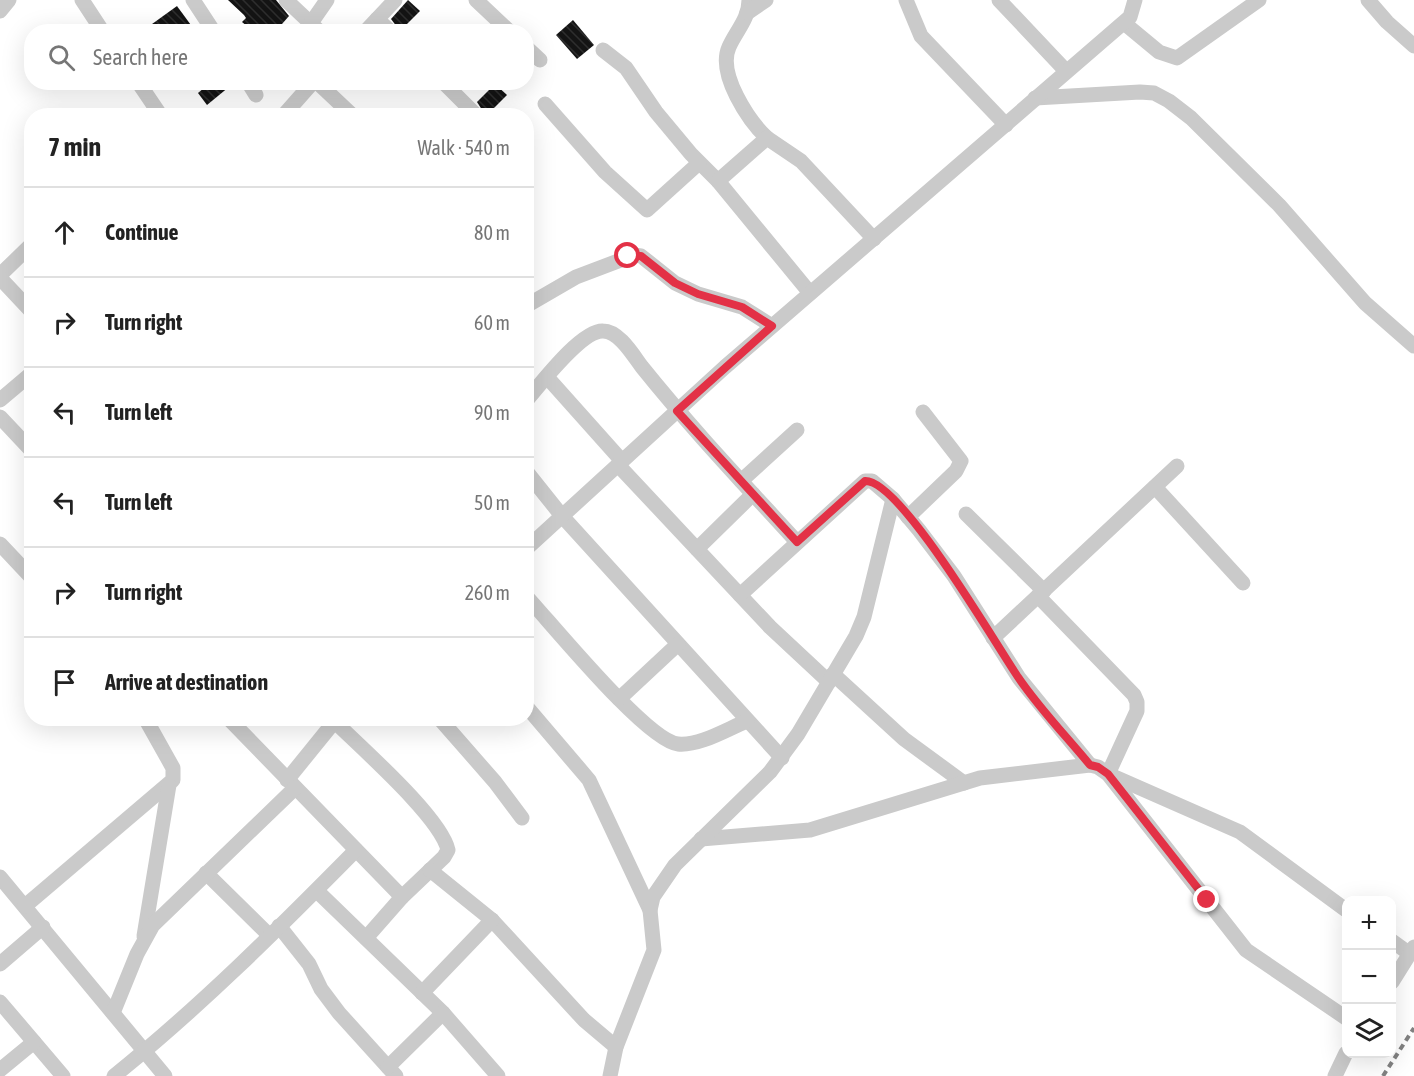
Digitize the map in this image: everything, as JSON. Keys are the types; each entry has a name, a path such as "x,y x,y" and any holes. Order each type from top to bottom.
{"street":[{"path":"0,11 9,0"},
{"path":"82,0 98,24"},
{"path":"193,0 209,24"},
{"path":"286,0 312,24"},
{"path":"316,24 327,0"},
{"path":"372,24 395,0"},
{"path":"476,0 502,24"},
{"path":"766,0 748,6 728,49 726,63 744,111 768,138 801,161 874,239"},
{"path":"906,0 921,36 1006,125"},
{"path":"999,0 1066,71"},
{"path":"534,542 772,326 1124,23 1130,17 1135,0"},
{"path":"1124,23 1159,52 1177,58 1259,0"},
{"path":"1368,0 1387,22 1414,46"},
{"path":"377,19 382,24"},
{"path":"603,50 626,68 656,112 699,164 718,181 810,293"},
{"path":"534,54 540,60"},
{"path":"143,90 156,108"},
{"path":"291,108 307,90"},
{"path":"324,90 344,108"},
{"path":"451,90 469,108"},
{"path":"1035,99 1140,92 1154,93 1169,100 1191,118 1280,205 1365,303 1414,346"},
{"path":"546,104 605,172 647,210 699,164"},
{"path":"718,181 768,138"},
{"path":"24,252 0,276 24,303"},
{"path":"534,301 576,277 634,255 641,256 675,283 698,294 742,307 772,326"},
{"path":"534,392 587,337 601,330 607,331 629,350 677,411 797,542"},
{"path":"547,377 620,463 740,595 831,678 904,739 964,783"},
{"path":"0,400 24,380"},
{"path":"908,517 956,471 961,461 923,412"},
{"path":"0,417 24,442"},
{"path":"741,481 797,430"},
{"path":"993,638 1177,466"},
{"path":"534,481 562,516 782,758"},
{"path":"740,595 865,481 879,485 908,517 954,576 1019,678 1090,765"},
{"path":"1155,487 1243,583"},
{"path":"697,549 753,494"},
{"path":"610,1076 616,1047 654,950 650,910 653,897 665,878 701,839 782,758 831,678 864,617 893,499"},
{"path":"966,514 1134,694 1137,711 1108,774"},
{"path":"0,544 24,570"},
{"path":"534,605 619,699 663,740 677,744 691,744 747,720"},
{"path":"619,699 678,644"},
{"path":"534,716 588,780 650,910"},
{"path":"144,940 169,785 175,774 149,726"},
{"path":"236,726 402,897"},
{"path":"113,1013 144,940 153,925 291,784 329,726"},
{"path":"339,726 403,789 441,832 448,849 366,938"},
{"path":"446,726 495,782 522,818"},
{"path":"701,839 810,830 992,775 1090,765 1248,836 1342,905"},
{"path":"1108,774 1246,950 1342,1014"},
{"path":"25,906 169,785"},
{"path":"114,1076 145,1052 317,891 356,850"},
{"path":"430,870 492,920 584,1020 616,1047"},
{"path":"206,873 309,964 339,1013 392,1071 443,1013"},
{"path":"0,877 165,1076"},
{"path":"317,891 443,1013 498,1076"},
{"path":"422,993 492,920"},
{"path":"0,964 43,927"},
{"path":"1396,943 1412,951 1396,976"},
{"path":"0,1002 63,1076"},
{"path":"0,1070 34,1042"},
{"path":"1335,1076 1344,1058"}],"building":[{"path":"228,0 276,0 289,16 282,24 244,24 242,22 246,18"},
{"path":"408,0 420,11 407,24 395,24 391,19"},
{"path":"177,6 190,24 152,24"},
{"path":"573,20 594,45 577,59 556,35"},
{"path":"202,90 225,90 207,105 198,93"},
{"path":"489,90 502,90 507,95 494,108 481,108 477,102"}],"railway":[{"path":"1383,1076 1414,1028"}],"route":[{"path":"628,256 641,256 675,283 698,294 742,307 772,326 677,411 797,542 865,481 872,481 879,485 919,530 954,576 1019,678 1090,765 1108,774 1207,900"}]}
